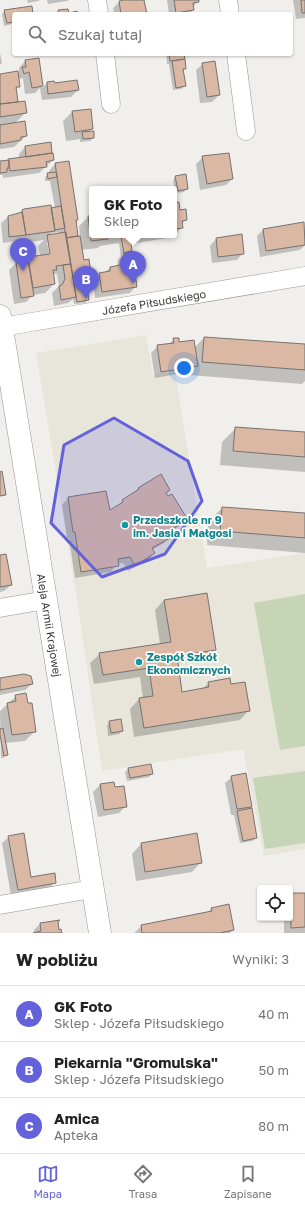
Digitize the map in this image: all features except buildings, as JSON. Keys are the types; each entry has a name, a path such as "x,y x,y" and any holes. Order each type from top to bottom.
{"street":[{"path":"98,0 99,12"},
{"path":"228,0 230,12"},
{"path":"105,56 111,104"},
{"path":"236,56 246,131"},
{"name":"Józefa Piłsudskiego","path":"1,322 305,278"},
{"name":"Aleja Armii Krajowej","path":"1,322 100,933"},
{"path":"0,608 46,600"},
{"path":"0,905 92,889"}],"highlighted area":[{"path":"114,418 188,461 202,501 165,554 102,577 51,523 64,445"}],"shaded area":[{"path":"146,335 153,375 175,372 207,568 305,553 305,849 264,856 243,749 102,771 78,606 36,353"}],"green space":[{"path":"305,594 305,746 280,750 254,603"},
{"path":"305,771 305,843 265,849 253,778"}],"place":[{"name":"Amica","path":"23,271"},
{"name":"GK Foto","path":"133,284"},
{"name":"Piekarnia \"Gromulska\"","path":"86,299"},
{"name":"Przedszkole nr 9 im. Jasia i Małgosi","path":"125,525"},
{"name":"Zespół Szkół Ekonomicznych","path":"139,662"}]}
